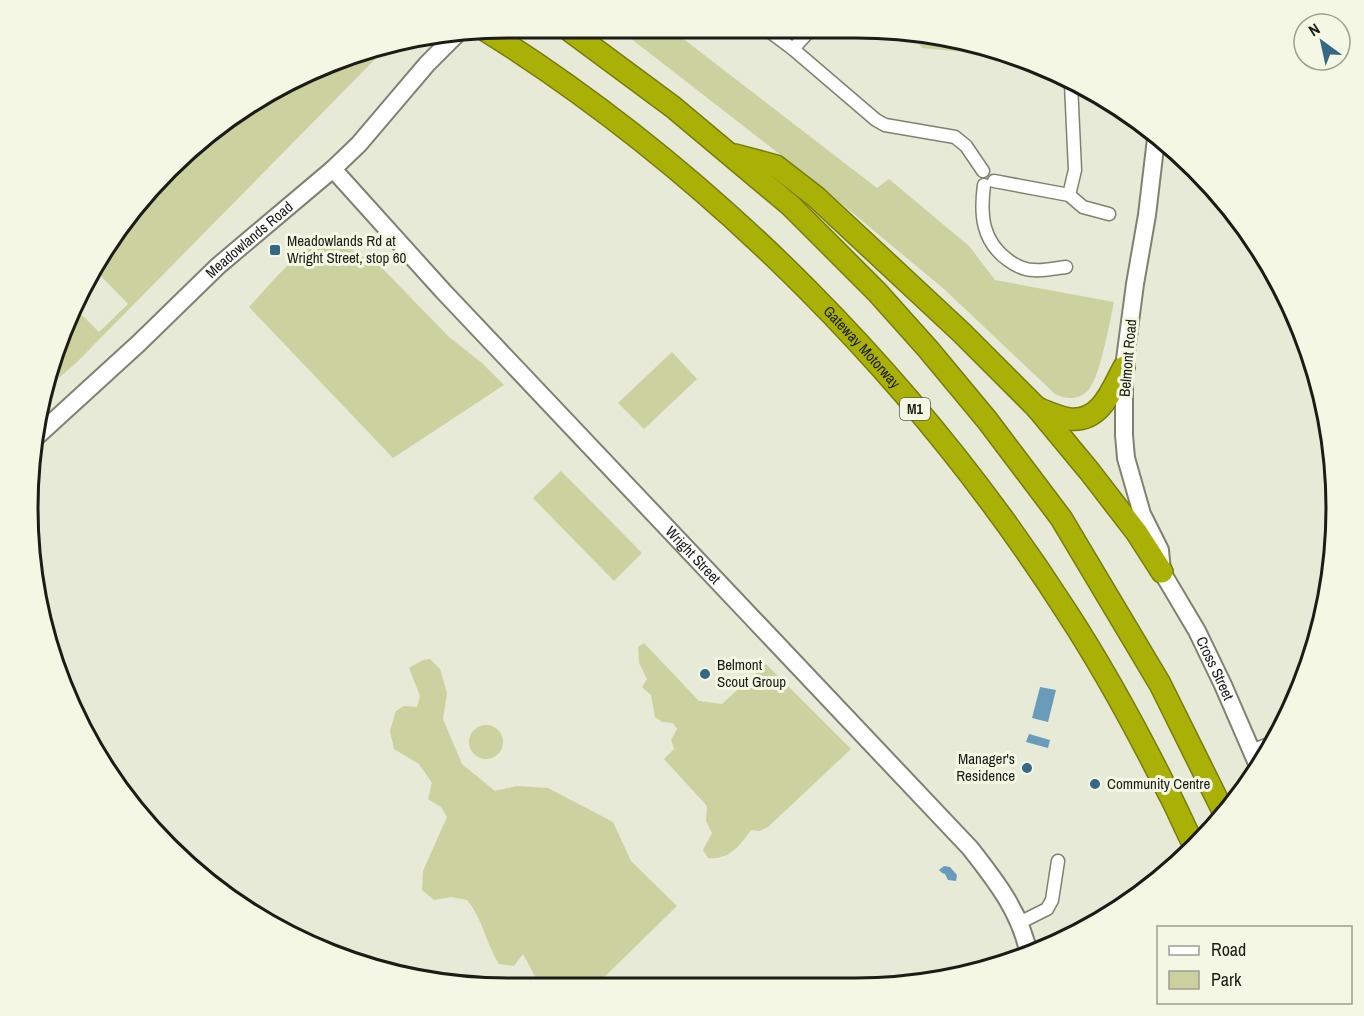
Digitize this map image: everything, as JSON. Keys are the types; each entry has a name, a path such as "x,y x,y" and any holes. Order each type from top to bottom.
{"highway":[{"name":"Gateway Motorway","path":"497,38 567,85 699,189 837,321 904,395 976,484 1069,615 1143,743 1191,839"},
{"path":"580,38 639,81 729,153 790,206 877,292 928,349 1061,518 1083,559 1142,653 1220,805"},
{"path":"729,153 776,166 816,197 926,297 1037,408 1116,505 1162,572"},
{"path":"1037,408 1070,419 1087,416 1104,404 1124,367"}],"main road":[{"name":"Meadowlands Road","path":"45,429 139,343 218,266 333,169 449,42"},
{"name":"Belmont Road","path":"1155,146 1148,214 1135,284 1124,367 1124,435 1126,458 1142,514 1160,550 1162,572"},
{"name":"Wright Street","path":"333,169 451,300 970,848 995,880 1019,923 1027,946"},
{"name":"Cross Street","path":"1162,572 1197,631 1224,686 1254,758"}],"street":[{"path":"778,38 876,120 885,124 955,137 966,146 983,171 979,179 989,183 1070,195 1083,207 1109,214"},
{"path":"793,49 803,38"},
{"path":"1070,195 1075,170 1071,90"},
{"path":"989,183 981,212 983,223 998,253 1020,268 1034,270 1066,267"},
{"path":"1251,751 1260,747"},
{"path":"1019,923 1047,909 1052,900 1058,861"}],"green space":[{"path":"630,38 682,38 877,188 889,179 969,246 995,280 1114,302 1101,361 1089,389 1073,398 1055,394 944,289 813,180"},
{"path":"918,43 948,47 974,53 922,48"},
{"path":"378,56 77,362 55,381 62,357 80,313 99,332 128,304 100,275 135,222 175,175 222,135 273,101 328,73"},
{"path":"331,238 380,266 449,337 482,363 504,385 393,458 249,307 297,257 308,248"},
{"path":"672,352 697,379 644,429 618,403"},
{"path":"561,471 642,553 614,581 533,498"},
{"path":"644,643 699,701 722,704 766,664 851,749 768,827 759,831 751,830 728,854 708,858 703,850 712,833 706,821 707,806 664,759 674,749 671,740 677,729 673,723 662,722 655,717 651,695 642,687 647,679 639,663 638,647"},
{"path":"430,659 440,669 447,693 443,719 462,764 495,791 517,786 548,788 613,822 631,861 677,906 603,978 536,978 523,954 514,966 499,964 477,915 467,900 451,897 434,900 422,890 423,871 447,817 441,807 428,799 432,783 419,764 394,749 390,731 396,711 404,706 417,707 420,696 409,668 423,660"},
{"path":"486,725 498,730 503,742 498,754 486,759 474,754 469,742 474,730"}],"water":[{"path":"1040,687 1056,690 1048,722 1032,718"},
{"path":"1029,734 1050,740 1048,748 1026,742"},
{"path":"944,866 950,867 957,875 956,881 948,880 939,870"}],"place":[{"name":"Meadowlands Rd at Wright Street, stop 60","path":"275,250"},
{"name":"Belmont Scout Group","path":"705,674"},
{"name":"Manager's Residence","path":"1027,768"},
{"name":"Community Centre","path":"1095,784"}]}
